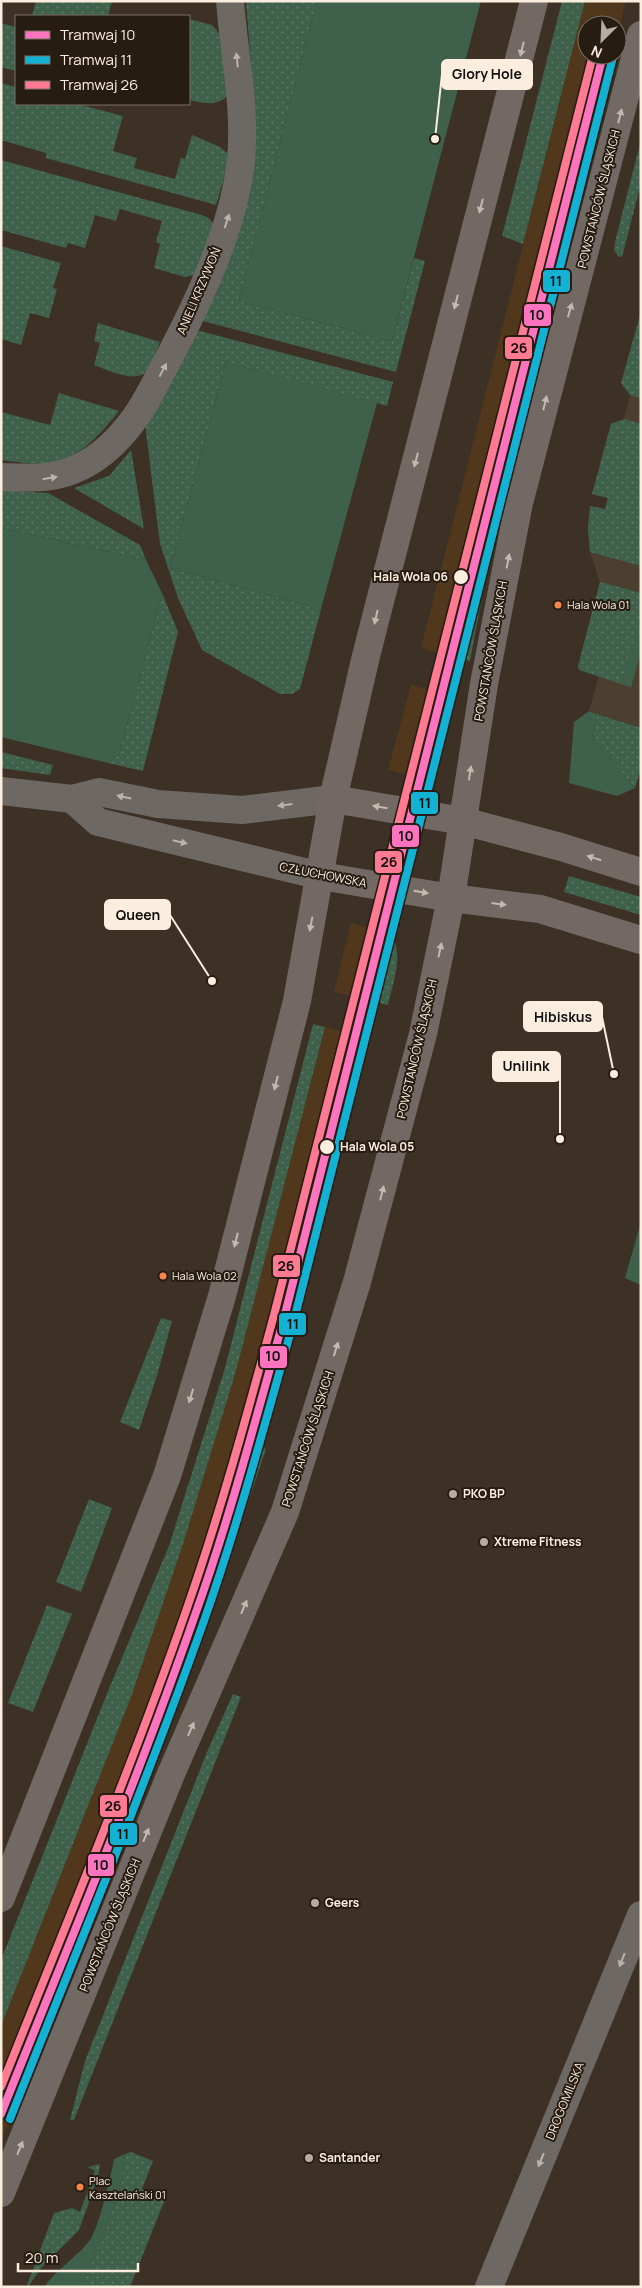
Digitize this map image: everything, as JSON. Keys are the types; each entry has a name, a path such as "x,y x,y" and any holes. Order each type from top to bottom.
{"main road":[{"path":"1,1898 167,1476 222,1296 297,1001 321,876 333,799 380,598 534,1"},
{"name":"POWSTAŃCÓW ŚLĄSKICH","path":"1,2193 171,1774 285,1512 357,1282 423,1034 451,898 484,684 519,503 641,35"},
{"path":"333,799 463,821 561,847 641,872"},
{"name":"CZŁUCHOWSKA","path":"321,876 451,898 540,909 641,940"}],"street":[{"name":"ANIELI KRZYWOŃ","path":"1,477 41,479 64,475 84,465 110,447 146,401 187,321 229,217 241,161 242,127 230,1"},
{"path":"1,791 72,799 99,792 158,804 242,810 333,799"},
{"name":"CZŁUCHOWSKA","path":"72,799 98,822 321,876"},
{"name":"DROGOMILSKA","path":"489,2287 641,1915"}],"shaded area":[{"path":"585,1 626,1 622,15 581,15"},
{"path":"577,33 577,65 609,65 459,659 421,648"},
{"path":"641,312 641,728 589,711 599,676 579,670 578,666 600,582 590,552 588,529 590,506 605,509 608,498 592,494 611,424 624,419 630,395 621,383"},
{"path":"411,685 449,695 429,780 388,770"},
{"path":"351,923 390,933 372,1001 334,992"},
{"path":"325,1027 363,1037 284,1345 233,1527 170,1713 1,2142 1,2026 131,1697 183,1544 236,1371"}],"green space":[{"path":"36,1 112,1 108,15 32,15"},
{"path":"246,1 317,1 239,301 392,341 414,258 425,261 396,372 199,320 216,294 238,225 255,117"},
{"path":"317,1 481,1 392,341 239,301"},
{"path":"562,1 585,1 581,15 577,15 577,32 523,244 502,236"},
{"path":"190,19 212,25 222,37 228,95 215,103 190,100"},
{"path":"1,23 15,27 15,71 1,67"},
{"path":"1,83 15,87 15,105 81,105 123,116 113,151 137,158 134,168 175,179 181,158 185,159 192,135 220,147 227,153 228,165 216,205 46,158 46,153 1,140"},
{"path":"641,140 641,183 622,257 618,256 614,250 615,242"},
{"path":"1,160 202,215 210,219 215,228 194,275 185,277 154,268 160,244 156,242 162,221 120,209 116,221 95,215 85,248 68,243 66,248 1,230"},
{"path":"1,246 61,263 53,288 57,289 49,318 30,313 21,345 1,339"},
{"path":"641,312 641,398 630,395 621,383"},
{"path":"98,323 160,342 147,371 142,375 129,376 114,373 94,365 100,343 94,341"},
{"path":"196,330 393,382 387,406 226,362 170,568 321,609 300,689 292,694 280,694 202,650 178,598 160,544 145,424"},
{"path":"226,362 377,403 321,609 170,568"},
{"path":"59,393 119,411 91,442 66,459 42,464 1,460 1,412 50,425"},
{"path":"624,419 641,424 641,566 590,552 588,529 590,506 605,509 608,498 592,494 611,424"},
{"path":"131,450 144,529 74,488 109,476"},
{"path":"1,490 48,493 140,545 146,560 1,528"},
{"path":"502,490 470,661 459,659"},
{"path":"1,528 146,560 162,593 119,755 108,763 1,737"},
{"path":"600,582 641,593 641,617 621,684 579,670 578,666"},
{"path":"162,593 178,632 143,771 108,763 119,755"},
{"path":"641,617 641,652 631,687 621,684"},
{"path":"589,711 597,714 592,738 635,788 617,796 569,783 574,722"},
{"path":"597,714 641,728 641,767 635,788 592,738"},
{"path":"1,752 53,765 50,775 1,768"},
{"path":"569,876 641,897 641,915 564,892"},
{"path":"390,933 397,949 397,959 388,1005 372,1001"},
{"path":"313,1024 325,1027 236,1371 183,1544 131,1697 1,2026 1,1960 108,1691 169,1546 225,1368"},
{"path":"641,1222 641,1285 625,1278"},
{"path":"161,1318 172,1321 139,1430 120,1422"},
{"path":"261,1447 266,1449 224,1574 221,1573"},
{"path":"89,1499 112,1508 81,1592 56,1582"},
{"path":"47,1605 72,1614 33,1712 8,1703"},
{"path":"233,1694 241,1697 74,2120 70,2120 85,2061 207,1752"},
{"path":"131,2152 153,2161 142,2189 165,2199 130,2287 81,2287 119,2194 125,2154"},
{"path":"125,2154 119,2194 81,2287 44,2287 90,2240 101,2213 114,2159"},
{"path":"100,2164 98,2177 79,2230 41,2268 28,2287 27,2285 54,2213 72,2208 80,2212 95,2171 88,2167"}],"tram line":[{"name":"26","path":"1,2087 165,1671 233,1464 274,1315 590,65"},
{"name":"10","path":"1,2114 149,1741 208,1578 242,1468 284,1318 600,65"},
{"name":"11","path":"10,2119 182,1681 205,1618 252,1470 294,1320 611,65"}],"place":[{"name":"Glory Hole","path":"435,139"},
{"name":"Hala Wola 06","path":"461,577"},
{"name":"Hala Wola 01","path":"558,605"},
{"name":"Queen","path":"212,981"},
{"name":"Hibiskus","path":"614,1074"},
{"name":"Unilink","path":"560,1139"},
{"name":"Hala Wola 05","path":"327,1147"},
{"name":"Hala Wola 02","path":"163,1276"},
{"name":"PKO BP","path":"453,1494"},
{"name":"Xtreme Fitness","path":"484,1542"},
{"name":"Geers","path":"315,1903"},
{"name":"Santander","path":"309,2158"},
{"name":"Plac Kasztelański 01","path":"80,2187"}]}
